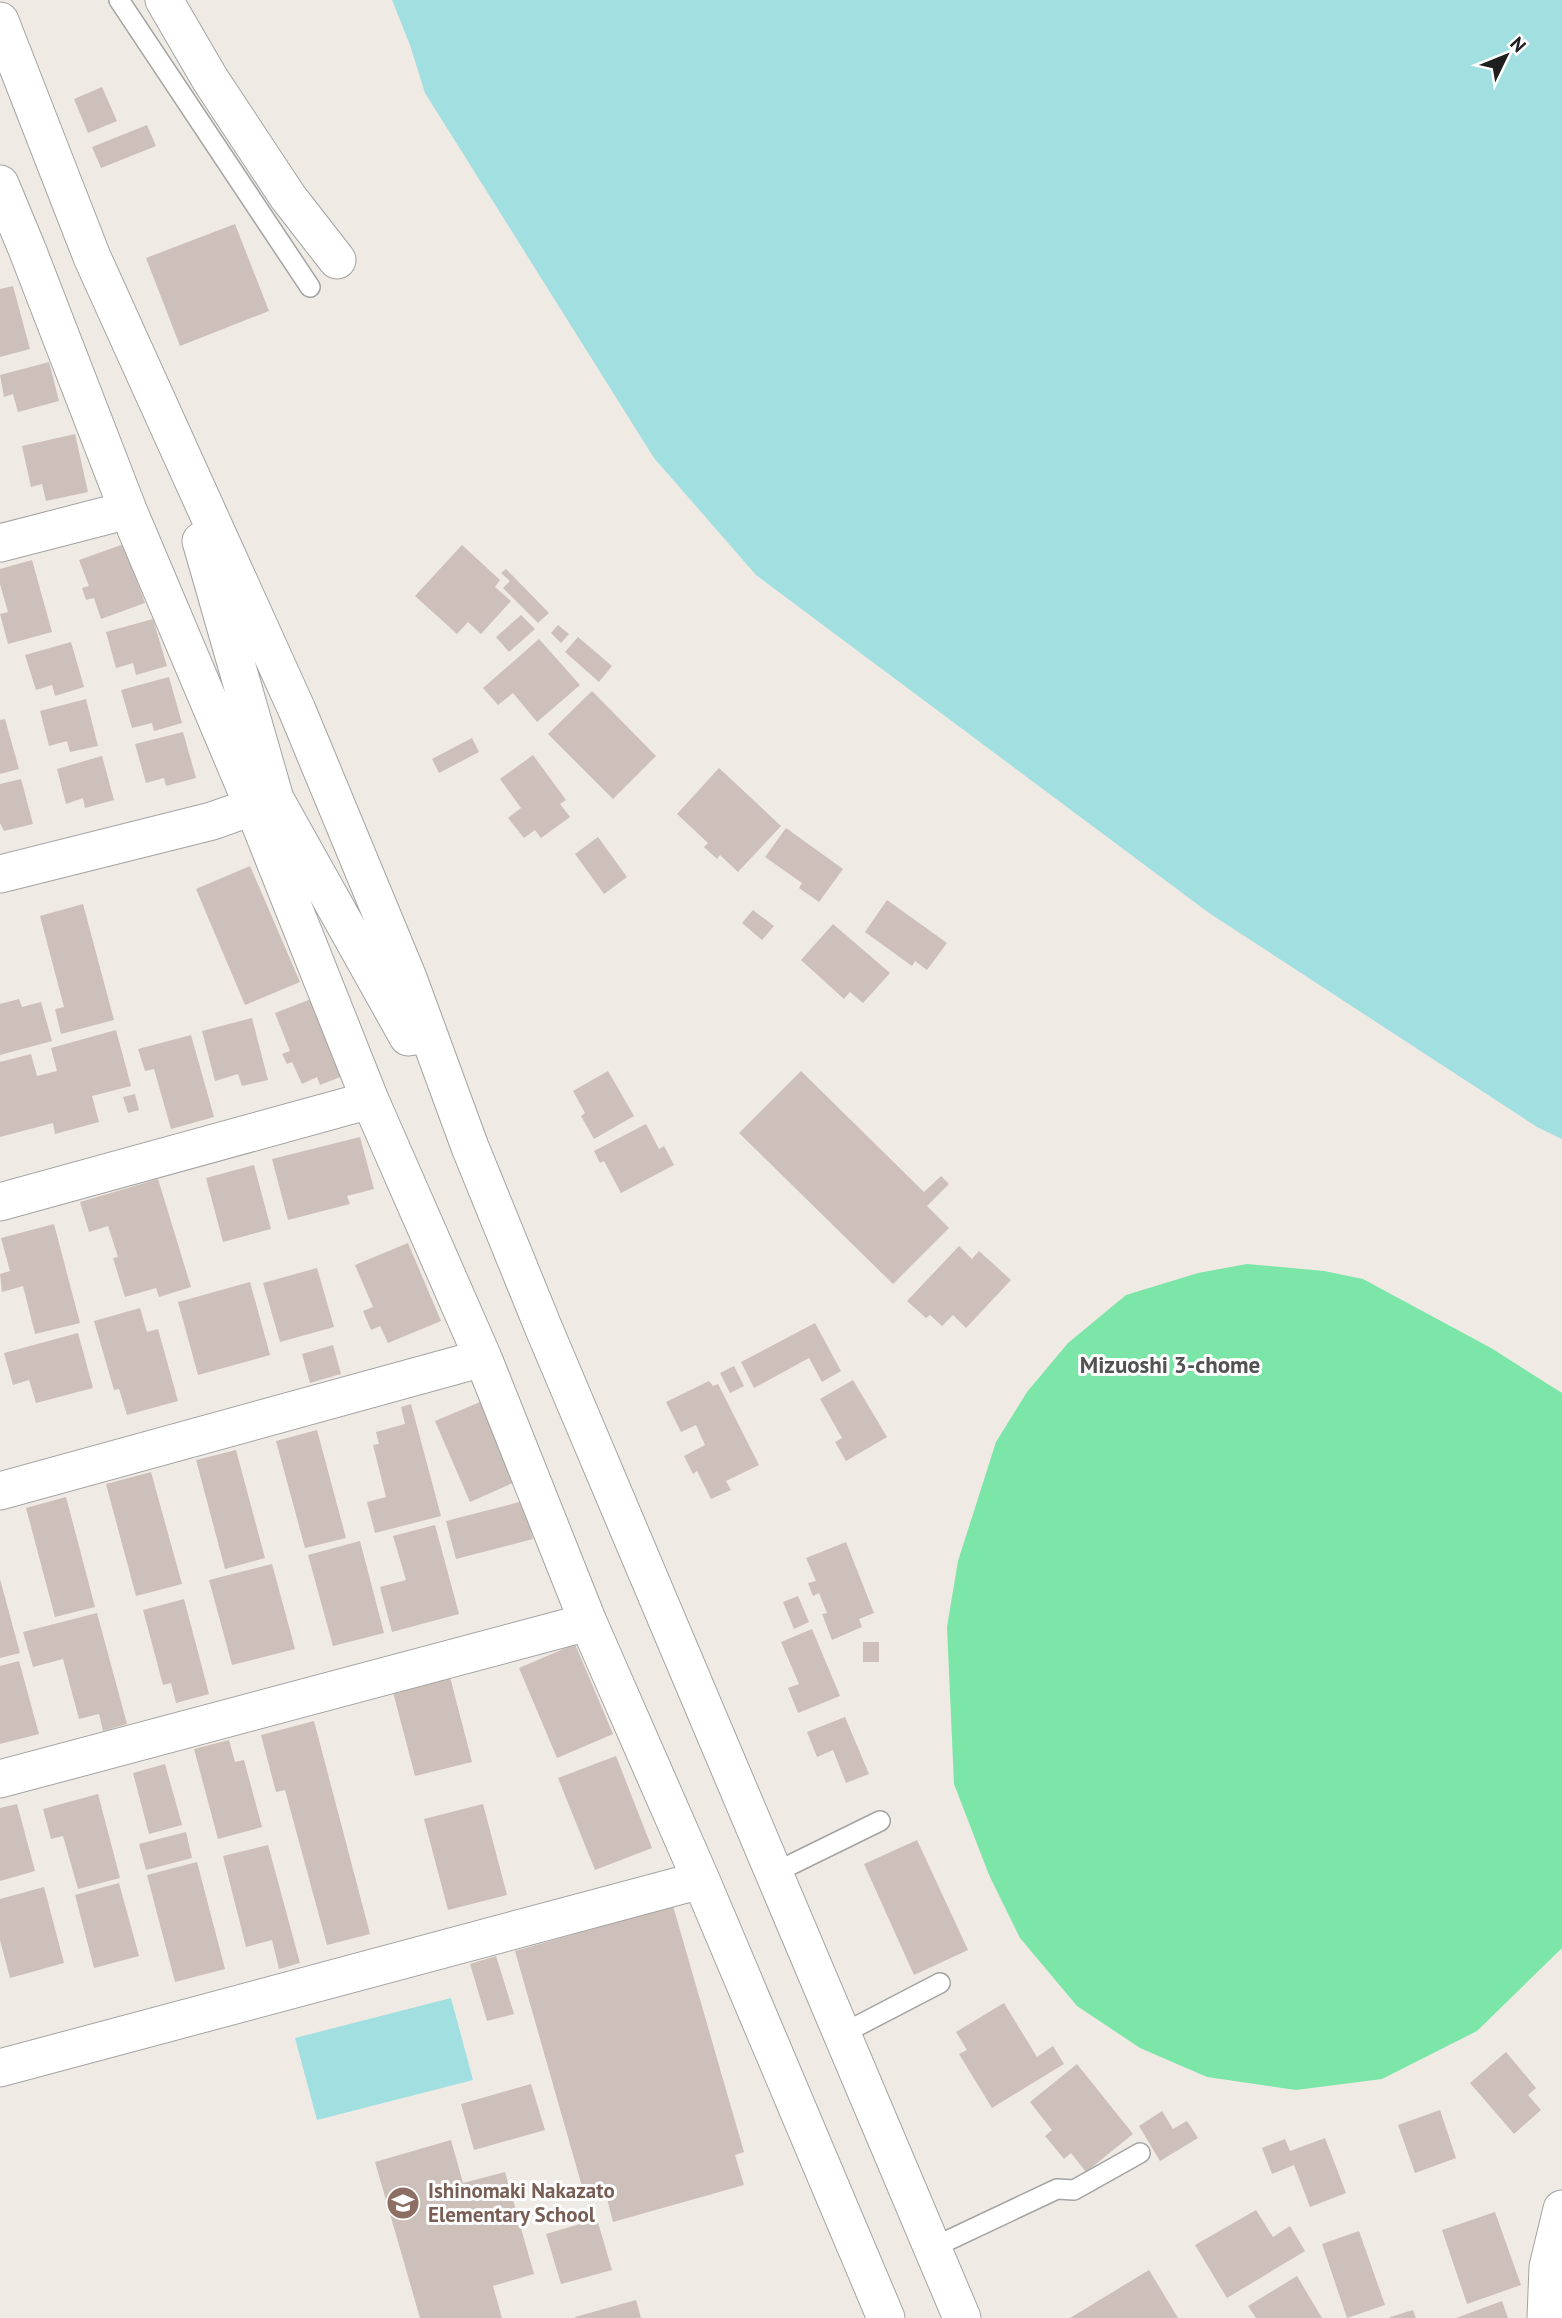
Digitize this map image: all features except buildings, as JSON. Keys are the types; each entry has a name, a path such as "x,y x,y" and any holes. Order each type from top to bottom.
{"street":[{"path":"164,0 210,79 288,197 337,260"},
{"path":"0,21 92,257 297,710 408,978 470,1147 544,1329 962,2318"},
{"path":"0,184 14,252 128,510 264,803 370,1100 483,1358 588,1622 701,1880 886,2318"},
{"path":"0,543 128,510"},
{"path":"213,523 197,530 264,803 408,1037 428,1033"},
{"path":"0,874 212,821 264,803"},
{"path":"0,1202 370,1100"},
{"path":"0,1491 483,1358"},
{"path":"0,1779 588,1622"},
{"path":"0,2068 701,1880"},
{"path":"1546,2318 1562,2209"}],"lane":[{"path":"119,0 310,287"},
{"path":"774,1872 880,1821"},
{"path":"842,2034 940,1983"},
{"path":"932,2248 1057,2189 1074,2190 1140,2153"}],"green space":[{"path":"1247,1264 1324,1271 1363,1279 1491,1348 1562,1393 1562,1948 1477,2031 1382,2079 1296,2090 1207,2077 1140,2048 1077,2006 1020,1938 989,1875 954,1784 947,1627 958,1561 996,1442 1027,1392 1068,1343 1126,1295 1198,1273"}],"water":[{"path":"392,0 1562,0 1562,1139 1537,1127 1209,913 756,575 654,458 425,93"},
{"path":"451,1998 473,2080 317,2120 295,2038"}],"place":[{"name":"Ishinomaki Nakazato Elementary School","path":"403,2203"}],"district":[{"name":"Mizuoshi 3-chome","path":"1170,1365"}]}
